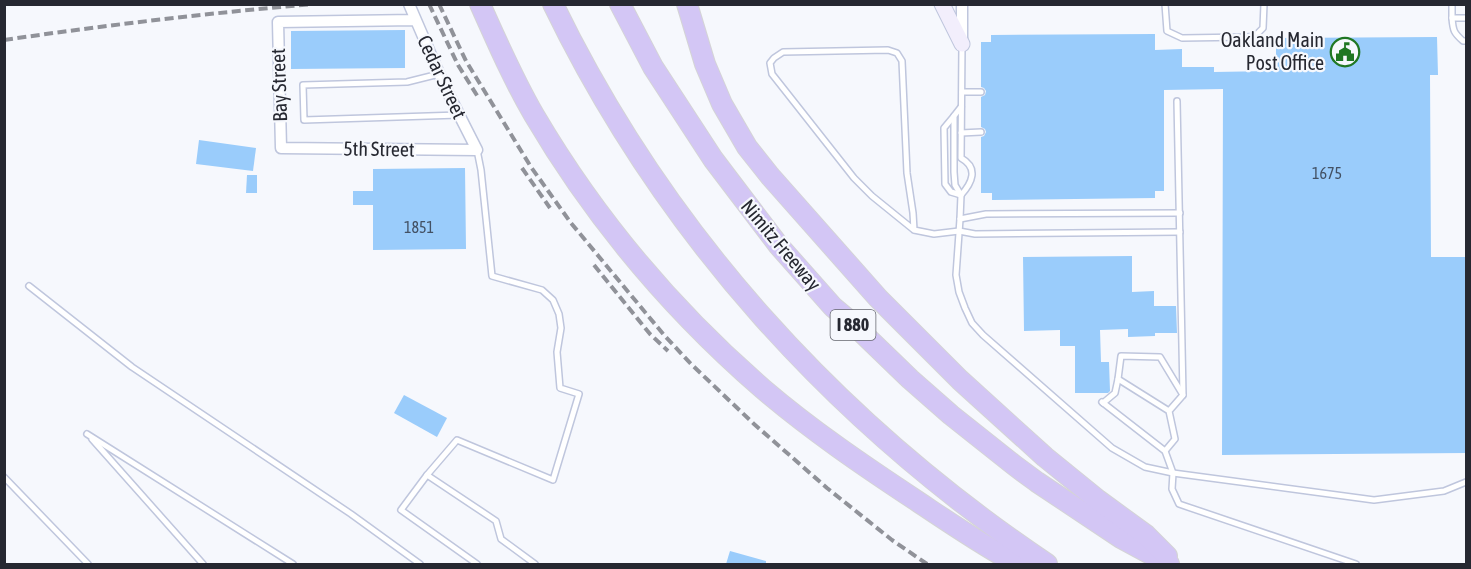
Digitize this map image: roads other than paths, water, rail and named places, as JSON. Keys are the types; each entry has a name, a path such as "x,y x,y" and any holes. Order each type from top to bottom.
{"highway":[{"path":"480,4 522,95 562,160 628,248 687,316 762,387 827,439 910,497 980,543 1017,564"},
{"path":"553,4 587,70 644,164 692,231 761,316 830,389 897,452 976,514 1047,564"},
{"name":"Nimitz Freeway","path":"620,4 663,82 713,159 779,246 833,307 965,427 1014,465 1121,538 1169,564"},
{"path":"687,4 705,64 719,98 737,132 770,176 878,298 960,380 1067,475 1146,535 1175,564"}],"main road":[{"path":"942,4 962,44"}],"street":[{"name":"Cedar Street","path":"409,4 439,74 477,150"},
{"path":"962,4 962,44"},
{"name":"Bay Street","path":"281,148 278,22 415,20"},
{"name":"5th Street","path":"281,148 477,150"}],"lane":[{"path":"1165,4 1167,31 1182,38 1255,36 1263,28 1264,4"},
{"path":"1452,4 1455,33 1463,41 1467,40"},
{"path":"1452,18 1467,18"},
{"path":"961,195 969,186 972,172 970,165 961,158 962,44"},
{"path":"914,230 907,173 902,61 897,53 888,51 783,52 774,58 770,63 772,74 854,178 872,196 914,230 934,234 959,231 975,234 1180,232"},
{"path":"439,74 407,82 303,85 304,120 459,115"},
{"path":"962,92 981,92"},
{"path":"1168,411 1183,395 1177,102"},
{"path":"961,195 951,192 945,184 944,128 962,105"},
{"path":"954,116 954,185 961,195 956,275 959,292 972,323 1112,448 1145,466 1173,473 1374,500 1444,491 1467,482"},
{"path":"961,133 981,132"},
{"path":"477,150 482,170 492,276 542,290 553,300 561,327 556,352 560,388 579,394 553,480 457,440 401,510 477,564"},
{"path":"960,219 986,214 1179,213"},
{"path":"29,285 132,367 351,514 420,564"},
{"path":"1183,395 1160,357 1121,356 1115,393 1103,403 1165,451 1173,473 1172,489 1179,504 1356,564"},
{"path":"1118,379 1168,411 1175,439 1165,451"},
{"path":"203,564 87,434 293,564"},
{"path":"427,475 496,521 501,538 535,564"},
{"path":"4,477 88,564"}],"railway":[{"path":"4,40 158,20 313,4"},
{"path":"429,4 458,65 478,97"},
{"path":"439,4 466,61 531,167 571,223 664,335 754,424 827,488 892,540 927,564"},
{"path":"522,168 550,208"},
{"path":"594,265 650,334 668,351"}],"place":[{"name":"Oakland Main Post Office","path":"1345,52"}]}
